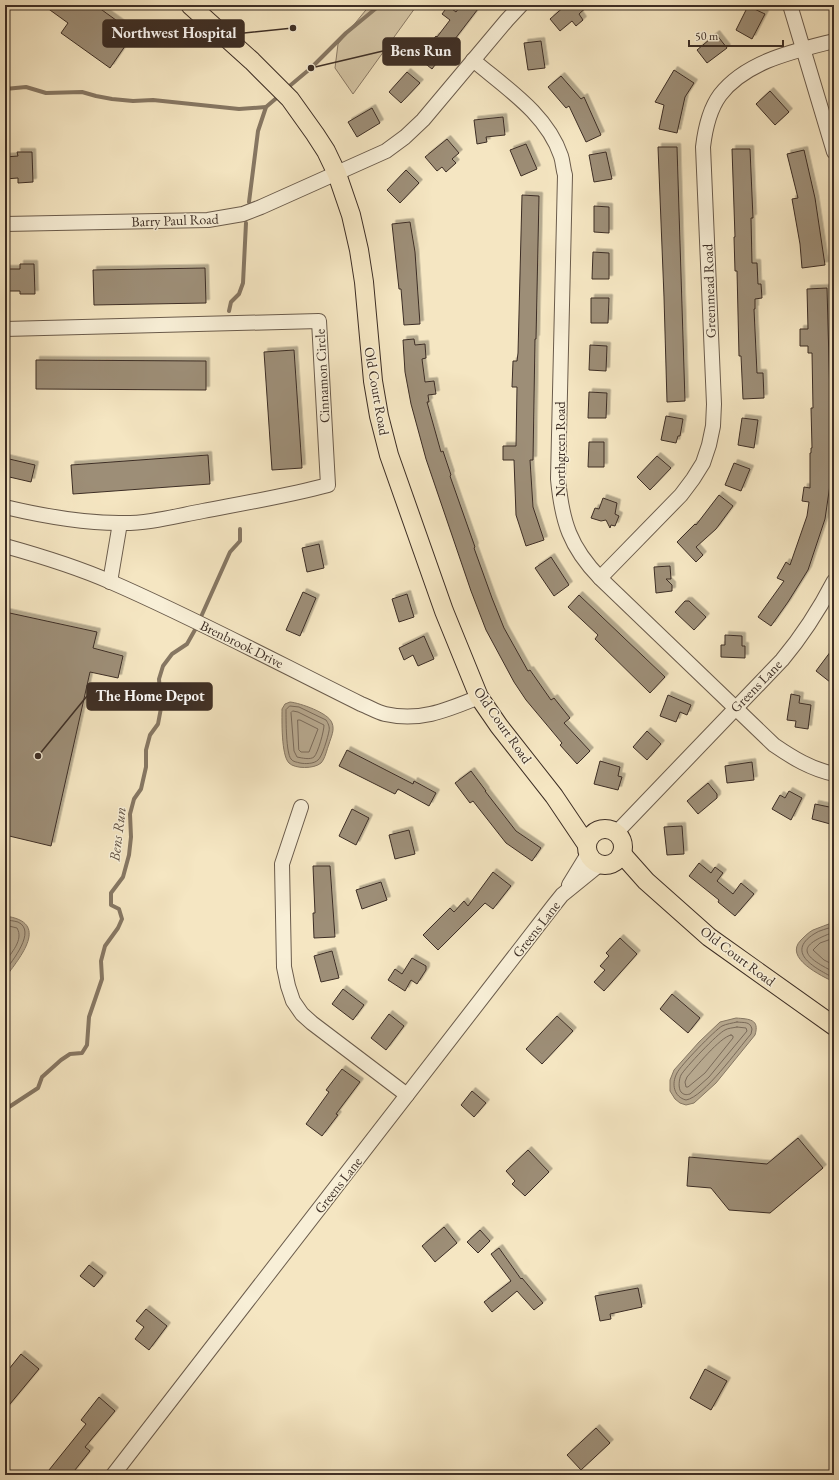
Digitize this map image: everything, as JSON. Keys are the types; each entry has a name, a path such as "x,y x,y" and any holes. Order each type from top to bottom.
{"main road":[{"name":"Old Court Road","path":"190,5 276,84 290,99 326,151 337,174 351,215 359,250 364,282 373,381 379,416 389,455 461,657 479,696 499,726 600,852 646,881 709,937 834,1026"},
{"path":"600,852 623,843 616,833"}],"street":[{"name":"Barry Paul Road","path":"5,224 208,220 243,214 261,207 386,151 405,138 424,120 473,60 521,5"},
{"path":"790,5 834,152"},
{"name":"Greenmead Road","path":"600,578 681,495 703,462 709,445 713,426 714,404 703,147 705,131 711,114 719,96 745,73 765,62 803,49 834,41"},
{"name":"Northgreen Road","path":"473,60 534,111 551,136 561,157 564,174 558,479 560,500 569,535 588,566 774,745 797,760 820,771 834,774"},
{"name":"Cinnamon Circle","path":"5,329 318,321 328,485 297,494 167,518 120,523 72,520 5,507"},
{"path":"110,582 120,523"},
{"name":"Brenbrook Drive","path":"5,546 45,557 110,582 205,626 361,704 383,713 405,717 428,715 450,709 479,696"},
{"name":"Greens Lane","path":"616,833 782,660 800,638 820,608 834,581"},
{"path":"301,807 282,864 284,967 294,1002 302,1014 312,1023 407,1095"},
{"name":"Greens Lane","path":"113,1475 562,895 600,852"}],"shaded area":[{"path":"370,5 419,5 415,8 353,94 335,68 338,44"}],"water":[{"path":"290,702 307,706 320,712 330,719 332,723 332,734 326,754 321,763 318,765 300,767 292,765 286,759 282,737 282,709 285,704"},
{"path":"5,916 19,920 27,925 29,933 24,951 5,978"},
{"path":"834,922 834,982 806,966 800,960 797,953 797,947 807,934"},
{"path":"736,1018 749,1020 755,1023 755,1035 716,1083 694,1103 686,1105 680,1103 675,1099 670,1091 670,1080 674,1070 699,1042 720,1022"}],"building":[{"path":"43,5 95,5 134,33 110,68 61,33 68,23"},
{"path":"461,5 481,5 432,69 418,58 450,20 442,14 448,6 456,12"},
{"path":"566,5 589,5 579,14 583,20 576,26 572,21 560,31 550,19"},
{"path":"748,6 765,14 752,39 736,30"},
{"path":"716,34 727,48 707,63 697,50"},
{"path":"541,41 545,68 528,70 524,43"},
{"path":"674,70 694,83 685,97 677,133 659,129 664,105 655,102"},
{"path":"407,72 420,83 401,103 389,92"},
{"path":"561,76 581,99 584,97 601,135 586,142 569,106 566,108 548,87"},
{"path":"770,91 789,112 775,125 756,104"},
{"path":"372,108 380,123 357,137 348,122"},
{"path":"503,117 505,135 486,137 487,142 477,144 474,120"},
{"path":"447,139 459,153 452,159 456,163 446,172 442,167 437,171 425,157"},
{"path":"526,144 537,169 521,176 510,150"},
{"path":"658,147 677,147 685,401 667,402"},
{"path":"732,149 750,149 753,218 751,218 752,263 757,263 758,284 761,284 762,298 755,299 754,309 757,373 763,373 764,398 743,399 741,356 739,356 737,271 735,271"},
{"path":"804,150 815,198 825,265 802,268 800,244 792,199 798,198 787,154"},
{"path":"17,152 32,152 33,182 18,183 18,178 5,179 5,157 18,156"},
{"path":"606,152 612,179 594,182 589,155"},
{"path":"406,170 419,183 400,203 387,190"},
{"path":"522,195 539,196 533,460 530,460 533,507 544,540 526,546 516,515 514,460 503,460 503,446 516,446 517,387 512,387 513,361 517,361 518,353"},
{"path":"594,206 609,207 609,233 594,232"},
{"path":"410,222 415,252 420,324 404,325 401,289 399,289 392,224"},
{"path":"593,252 609,253 609,279 592,279"},
{"path":"20,264 34,264 35,294 20,294 20,291 5,291 5,269 20,269"},
{"path":"205,268 206,303 94,305 93,270"},
{"path":"827,288 832,471 825,519 808,570 771,626 758,617 784,581 777,578 786,562 790,565 807,516 809,502 802,501 804,487 810,488 810,453 812,448 811,408 813,408 812,353 808,353 808,346 800,346 800,329 808,329 807,289"},
{"path":"591,298 609,298 608,323 591,323"},
{"path":"414,339 415,345 425,344 426,358 422,359 425,382 434,381 436,394 428,395 429,402 427,402 441,452 443,451 451,475 450,476 475,547 474,548 492,598 504,628 528,671 530,670 551,700 554,698 570,718 564,723 590,751 577,764 560,745 562,743 526,700 514,682 486,630 471,591 426,459 411,404 405,372 403,340"},
{"path":"590,345 607,346 606,371 589,370"},
{"path":"294,350 302,468 272,470 264,352"},
{"path":"36,360 206,361 206,390 36,389"},
{"path":"589,392 607,393 606,418 588,418"},
{"path":"666,416 683,419 680,436 678,436 676,443 661,440"},
{"path":"742,418 758,420 754,448 738,445"},
{"path":"589,442 604,442 604,467 588,467"},
{"path":"208,455 210,484 73,494 71,465"},
{"path":"657,456 671,468 650,490 637,477"},
{"path":"5,458 35,465 31,482 5,476"},
{"path":"734,463 750,469 741,491 725,485"},
{"path":"719,495 733,506 716,529 696,547 703,555 696,562 677,542 695,524 696,525"},
{"path":"603,498 617,503 615,514 619,516 615,526 611,525 610,528 606,520 601,521 591,518 595,508 599,509"},
{"path":"319,544 324,568 307,572 302,548"},
{"path":"551,557 569,585 554,596 535,568"},
{"path":"670,566 671,579 666,579 672,585 672,591 656,593 654,567"},
{"path":"303,592 316,598 300,636 286,630"},
{"path":"407,594 414,617 399,622 392,599"},
{"path":"579,595 665,677 650,693 595,639 598,635 568,607"},
{"path":"685,601 689,601 706,617 694,630 675,612"},
{"path":"5,612 97,632 93,648 123,656 118,678 90,672 51,846 5,835"},
{"path":"725,635 742,636 742,646 745,646 745,658 721,657 721,645 725,645"},
{"path":"424,636 434,659 418,666 413,655 404,660 399,648"},
{"path":"834,647 834,676 830,682 816,671"},
{"path":"791,694 800,696 799,703 811,705 808,729 795,727 796,721 787,720"},
{"path":"668,695 691,705 687,715 680,712 676,722 660,716"},
{"path":"647,731 661,744 647,760 633,747"},
{"path":"347,750 413,784 414,781 436,793 429,806 398,789 395,794 339,766"},
{"path":"600,761 620,767 618,776 622,777 618,790 594,784"},
{"path":"752,762 754,780 727,783 725,766"},
{"path":"471,771 516,831 541,848 532,861 506,843 473,801 470,803 455,783"},
{"path":"708,783 717,794 717,798 698,814 687,801"},
{"path":"789,791 802,798 791,820 772,809 780,795 785,798"},
{"path":"815,804 834,808 834,825 812,819"},
{"path":"352,809 369,818 356,845 339,836"},
{"path":"682,826 684,854 667,855 664,827"},
{"path":"409,830 415,854 395,859 389,835"},
{"path":"699,863 711,873 715,867 723,873 717,881 733,894 741,883 754,894 735,916 718,902 719,900 689,876"},
{"path":"313,866 330,866 335,937 314,938 313,913 315,913"},
{"path":"493,872 511,886 493,909 485,903 438,950 423,935 450,908 454,912 464,901 468,906"},
{"path":"381,882 387,900 362,909 356,890"},
{"path":"620,938 637,954 604,991 594,982 605,970 600,966 609,956 606,953"},
{"path":"332,951 339,978 321,982 314,956"},
{"path":"412,958 426,966 426,970 417,984 411,980 405,991 388,980 395,969 402,974"},
{"path":"343,989 364,1005 353,1020 332,1004"},
{"path":"672,994 700,1018 688,1033 660,1009"},
{"path":"389,1014 404,1026 386,1050 371,1038"},
{"path":"557,1016 573,1031 542,1064 526,1049"},
{"path":"342,1069 360,1082 336,1114 338,1115 322,1136 306,1124 329,1092 326,1090"},
{"path":"472,1091 486,1103 474,1117 461,1105"},
{"path":"798,1138 823,1168 770,1213 729,1210 711,1188 687,1186 689,1157 767,1164"},
{"path":"528,1150 549,1172 525,1196 512,1184 515,1181 506,1171"},
{"path":"444,1227 457,1243 435,1262 422,1246"},
{"path":"480,1230 490,1241 478,1253 467,1242"},
{"path":"499,1248 521,1279 522,1278 543,1303 534,1310 517,1291 492,1312 484,1302 511,1281 491,1254"},
{"path":"89,1265 103,1276 94,1287 80,1276"},
{"path":"638,1288 642,1307 610,1314 611,1319 600,1321 595,1296"},
{"path":"146,1309 167,1326 149,1350 135,1339 144,1327 136,1321"},
{"path":"21,1354 39,1369 5,1410 5,1374"},
{"path":"705,1369 727,1381 711,1410 690,1398"},
{"path":"99,1397 115,1411 85,1447 90,1451 71,1475 45,1475 86,1424 81,1420"},
{"path":"596,1428 610,1443 581,1470 567,1455"}],"waterway":[{"name":"Bens Run","path":"286,89 311,68 346,33 380,5"},
{"path":"5,89 26,87 46,93 82,92 112,99 133,101 153,100 239,109 266,107"},
{"name":"Bens Run","path":"249,202 258,131 266,107 280,95"},
{"name":"Bens Run","path":"229,311 231,302 239,294 243,283 246,223"},
{"name":"Bens Run","path":"5,1113 9,1107 38,1088 42,1077 61,1060 70,1054 82,1053 87,1045 89,1017 102,979 101,961 105,946 118,928 122,919 119,909 111,905 111,893 123,877 129,855 131,837 130,814 134,799 141,789 146,767 146,750 150,735 158,724 161,708 159,679 163,666 172,654 187,644 196,628 230,552 240,541 240,529"}],"place":[{"name":"Northwest Hospital","path":"293,28"},
{"name":"Bens Run","path":"311,68"},
{"name":"The Home Depot","path":"38,756"}]}
